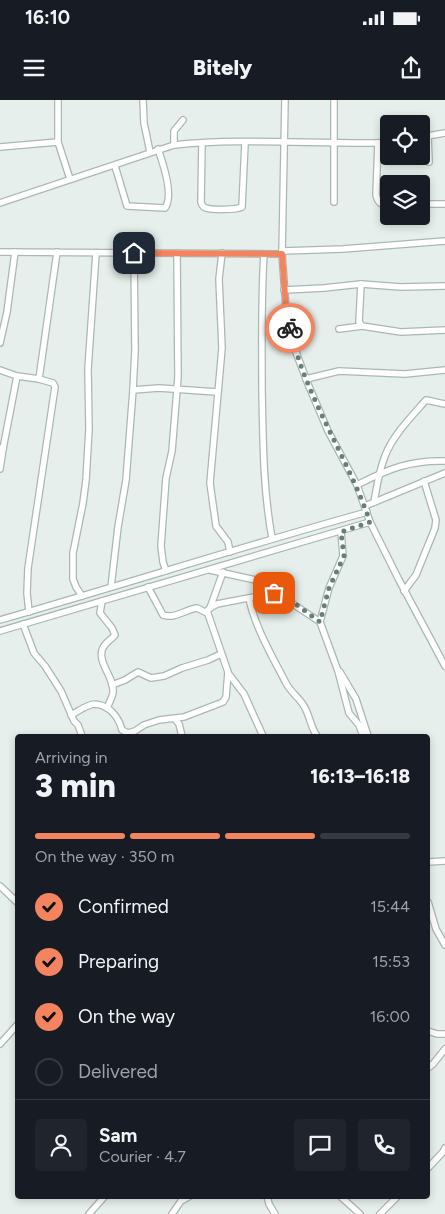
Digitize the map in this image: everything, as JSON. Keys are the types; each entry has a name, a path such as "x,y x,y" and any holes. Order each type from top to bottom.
{"street":[{"path":"58,100 58,142 70,179"},
{"path":"143,100 144,123 150,152"},
{"path":"285,100 282,253 286,309 294,347 328,431 357,485 370,522 404,591 445,666"},
{"path":"334,100 334,202"},
{"path":"174,145 174,130 183,120"},
{"path":"430,136 445,133"},
{"path":"0,147 58,142"},
{"path":"0,203 174,145 285,142 378,143 376,196 380,203"},
{"path":"202,143 202,206 224,209 242,206 245,143"},
{"path":"115,166 127,206 165,208 168,203 166,178 158,150"},
{"path":"430,204 445,204"},
{"path":"0,252 264,254 445,241"},
{"path":"0,343 7,312 15,252"},
{"path":"39,379 57,252"},
{"path":"82,596 76,587 74,579 73,553 85,487 89,429 88,369 96,253"},
{"path":"111,587 126,480 133,390 135,350 134,253"},
{"path":"166,572 161,546 166,478 172,451 178,389 177,253"},
{"path":"222,253 219,279 222,348 210,483 216,526 228,542 230,552"},
{"path":"264,254 261,348 263,454 265,495 272,538"},
{"path":"284,290 361,284 419,287 445,286"},
{"path":"361,284 358,322 362,326"},
{"path":"339,329 362,326 401,332 445,330"},
{"path":"0,370 17,376 53,383 55,387 28,568 27,593 29,612"},
{"path":"306,379 339,371 405,374 445,370"},
{"path":"0,469 2,449 17,376"},
{"path":"133,390 159,388 217,392"},
{"path":"374,502 379,474 389,447 426,400 445,404"},
{"path":"357,485 406,464 445,461"},
{"path":"0,620 166,572 366,509 374,502 445,473"},
{"path":"404,591 416,575 435,528 436,520 424,481"},
{"path":"0,631 370,522"},
{"path":"320,622 329,588 344,556 341,532"},
{"path":"207,570 223,572 270,585 320,622 338,671 349,713 359,725 362,734"},
{"path":"223,572 208,611 228,672 244,694 262,734"},
{"path":"148,587 163,616 174,617 187,610 197,608 208,611"},
{"path":"208,611 217,604 274,593 282,594"},
{"path":"249,598 251,610 267,646 292,693 305,706 316,734"},
{"path":"102,601 100,613 112,628 114,635 105,644 102,654 113,693 106,708"},
{"path":"24,624 34,654 47,669 61,691 81,734"},
{"path":"112,685 138,672 151,678 164,676 221,654"},
{"path":"338,671 344,677 356,699 367,734"},
{"path":"71,715 92,704 100,704 116,716 122,730 126,734 159,720 184,717 223,702 226,697 228,672"},
{"path":"175,719 179,724 182,734"},
{"path":"430,862 445,861"},
{"path":"0,886 15,900"},
{"path":"430,909 436,929 445,945"},
{"path":"0,1044 15,1027"},
{"path":"430,1032 445,1034"},
{"path":"430,1066 445,1049"},
{"path":"430,1166 444,1152 445,1148"},
{"path":"89,1214 102,1199"},
{"path":"172,1214 185,1199"},
{"path":"268,1199 275,1214"},
{"path":"343,1199 360,1214"},
{"path":"380,1214 395,1199"}],"way so far":[{"path":"274,593 282,594 293,604 320,622 329,588 344,556 341,532 370,522 357,485 328,431 308,384 294,347 290,328"}],"route":[{"path":"134,253 282,254 286,309 290,328"}]}
